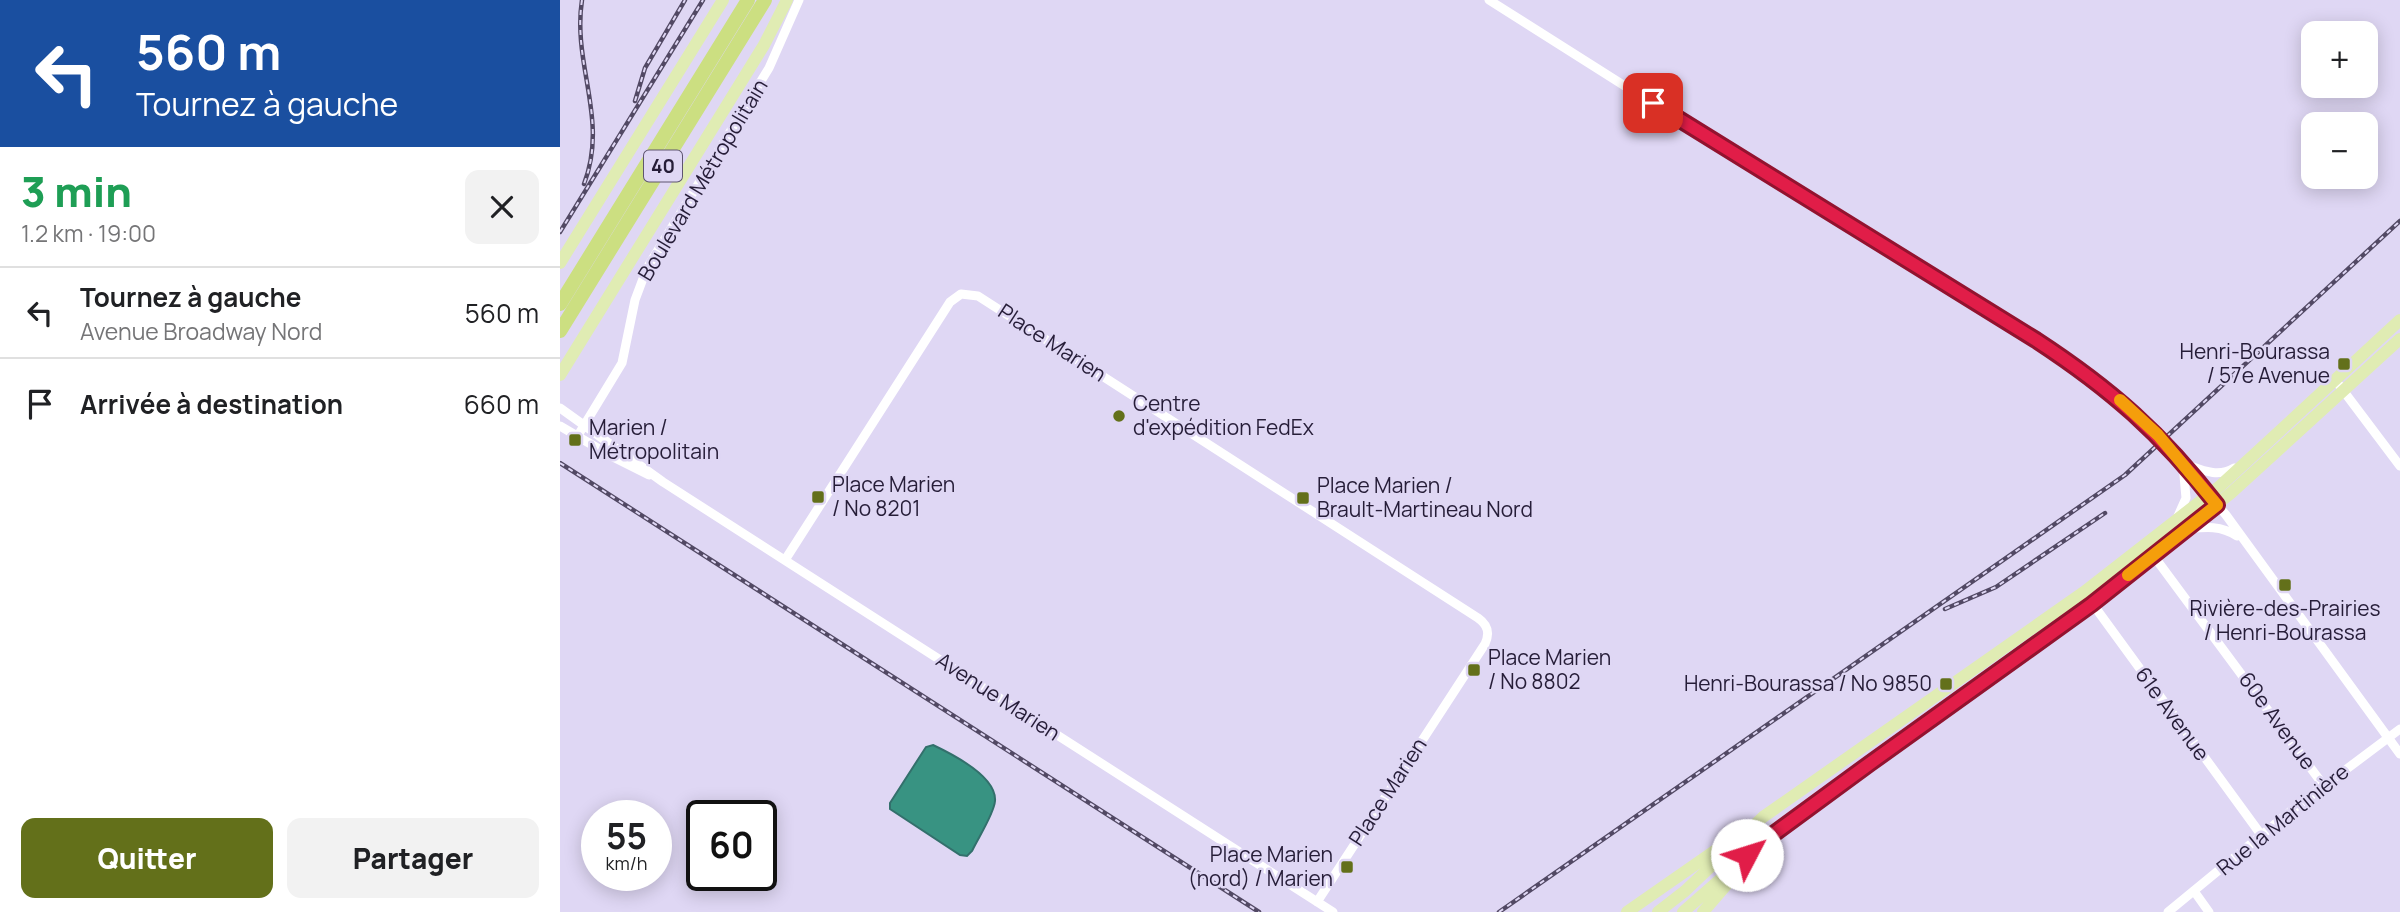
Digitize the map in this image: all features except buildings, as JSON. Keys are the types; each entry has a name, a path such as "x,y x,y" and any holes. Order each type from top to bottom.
{"highway":[{"name":"40","path":"560,304 748,0"},
{"name":"40","path":"560,331 765,0"}],"main road":[{"path":"560,263 723,0"},
{"name":"Boulevard Métropolitain","path":"561,371 757,56 787,0"},
{"path":"1627,912 2180,525 2213,499 2340,385 2400,320"},
{"path":"2213,499 2259,452 2400,338"},
{"path":"1683,912 1764,841 2092,604 2153,555 2180,525"},
{"path":"1658,912 1685,891 1763,817"},
{"path":"1703,912 1764,841"}],"street":[{"name":"Boulevard Métropolitain","path":"577,437 622,363 635,300 647,268 769,68 799,0"},
{"path":"1489,0 1770,178 2065,359 2105,388 2142,420 2213,499 2400,754"},
{"name":"Place Marien","path":"786,560 950,302 961,294 976,295 1237,462 1478,618 1487,627 1485,644 1317,902"},
{"path":"2340,385 2400,466"},
{"name":"Avenue Marien","path":"560,408 663,482 1334,912"},
{"name":"Avenue Marien","path":"560,426 663,482"},
{"path":"2183,464 2214,474 2227,473 2259,452"},
{"path":"2183,464 2186,498 2180,525 2228,530 2244,540"},
{"name":"60e Avenue","path":"2153,555 2324,786"},
{"name":"61e Avenue","path":"2084,592 2262,836"},
{"name":"Rue la Martinière","path":"2168,912 2324,786 2400,729"},
{"path":"2194,891 2209,912"}],"shaded area":[{"path":"933,745 972,767 989,783 994,792 992,812 967,856 960,855 890,809 890,803 926,747"}],"railway":[{"path":"582,0 580,24 593,137 591,160 584,184"},
{"path":"635,101 645,68 685,0"},
{"path":"560,232 703,0"},
{"path":"1499,912 2125,475 2400,221"},
{"path":"560,463 1259,912"},
{"path":"1945,609 1996,587 2105,513"}],"slow traffic":[{"path":"2120,400 2158,435 2217,505 2128,575"}],"place":[{"name":"Henri-Bourassa / 57e Avenue","path":"2344,364"},
{"name":"Centre d'expédition FedEx","path":"1119,416"},
{"name":"Marien / Métropolitain","path":"575,440"},
{"name":"Place Marien / No 8201","path":"818,497"},
{"name":"Place Marien / Brault-Martineau Nord","path":"1303,498"},
{"name":"Rivière-des-Prairies / Henri-Bourassa","path":"2285,585"},
{"name":"Place Marien / No 8802","path":"1474,670"},
{"name":"Henri-Bourassa / No 9850","path":"1946,684"},
{"name":"Place Marien (nord) / Marien","path":"1347,867"}],"route":[{"path":"1653,103 2085,373 2158,435 2217,505 2092,604 1747,855"}]}
